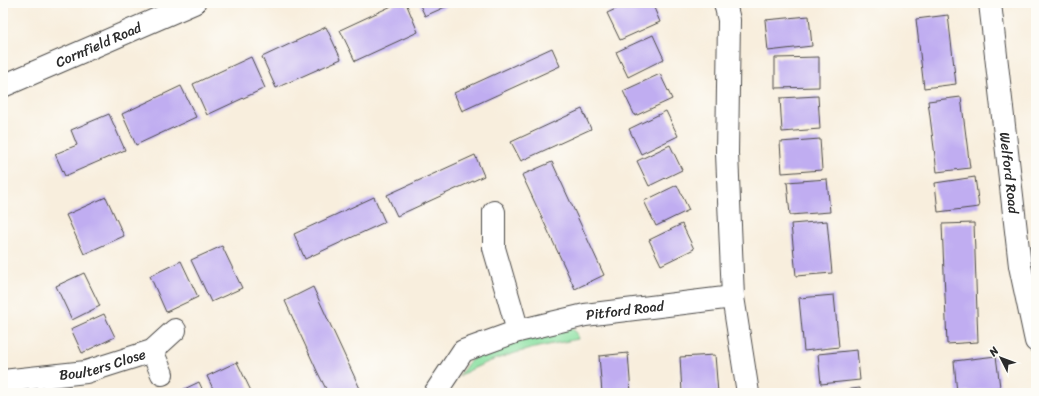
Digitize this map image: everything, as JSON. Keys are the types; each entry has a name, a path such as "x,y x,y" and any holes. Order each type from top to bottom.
{"street":[{"name":"Cornfield Road","path":"3,86 194,3"},
{"path":"725,3 729,20 727,153 733,297 748,393"},
{"name":"Welford Road","path":"990,3 1020,266 1036,341"},
{"path":"494,212 494,248 518,331"},
{"name":"Pitford Road","path":"435,393 463,352 518,331 584,315 733,297"},
{"name":"Boulters Close","path":"3,381 86,372 152,351 175,330"},
{"name":"Boulters Close","path":"152,351 162,374"}],"green space":[{"path":"569,326 577,333 578,339 502,357 487,362 459,376 469,362 481,352"}],"building":[{"path":"398,3 406,3 418,32 355,61 340,30"},
{"path":"419,3 454,3 425,16"},
{"path":"629,3 652,3 660,22 620,40 607,13"},
{"path":"948,15 956,84 924,88 916,19"},
{"path":"809,16 812,46 768,51 765,20"},
{"path":"326,27 341,59 276,88 262,57"},
{"path":"653,35 664,59 628,77 616,52"},
{"path":"552,48 560,66 462,111 454,93"},
{"path":"251,57 265,88 207,115 193,84"},
{"path":"819,57 819,87 775,88 775,58"},
{"path":"660,74 672,99 635,116 623,91"},
{"path":"181,86 196,117 136,145 122,114"},
{"path":"818,96 820,129 782,132 780,98"},
{"path":"961,97 970,168 937,172 928,101"},
{"path":"582,109 591,129 521,161 511,142"},
{"path":"666,111 678,136 641,154 629,129"},
{"path":"109,114 125,150 65,176 55,154 77,145 71,130"},
{"path":"820,139 822,170 782,173 780,142"},
{"path":"670,145 682,170 649,186 637,161"},
{"path":"475,155 484,176 397,216 387,195"},
{"path":"552,162 604,275 575,289 522,175"},
{"path":"975,177 979,207 938,212 935,183"},
{"path":"827,179 830,212 790,215 787,182"},
{"path":"677,185 689,210 656,226 644,201"},
{"path":"106,197 124,236 84,254 66,215"},
{"path":"374,197 385,222 305,259 294,234"},
{"path":"827,221 832,273 796,276 791,224"},
{"path":"974,223 978,342 947,344 942,224"},
{"path":"682,224 694,249 661,265 649,240"},
{"path":"222,246 242,288 211,302 191,260"},
{"path":"181,261 198,297 166,312 150,276"},
{"path":"84,273 100,306 72,320 56,286"},
{"path":"313,287 362,393 328,393 317,371 285,301"},
{"path":"834,295 839,347 804,351 799,298"},
{"path":"104,314 115,337 82,353 71,329"},
{"path":"857,350 860,380 821,384 818,354"},
{"path":"628,353 631,393 602,393 599,356"},
{"path":"715,355 718,393 682,393 680,357"},
{"path":"996,356 1000,387 957,393 954,361"},
{"path":"237,362 252,393 215,393 207,376"},
{"path":"199,382 204,393 176,393"},
{"path":"860,388 860,393 827,393 827,392"}]}
